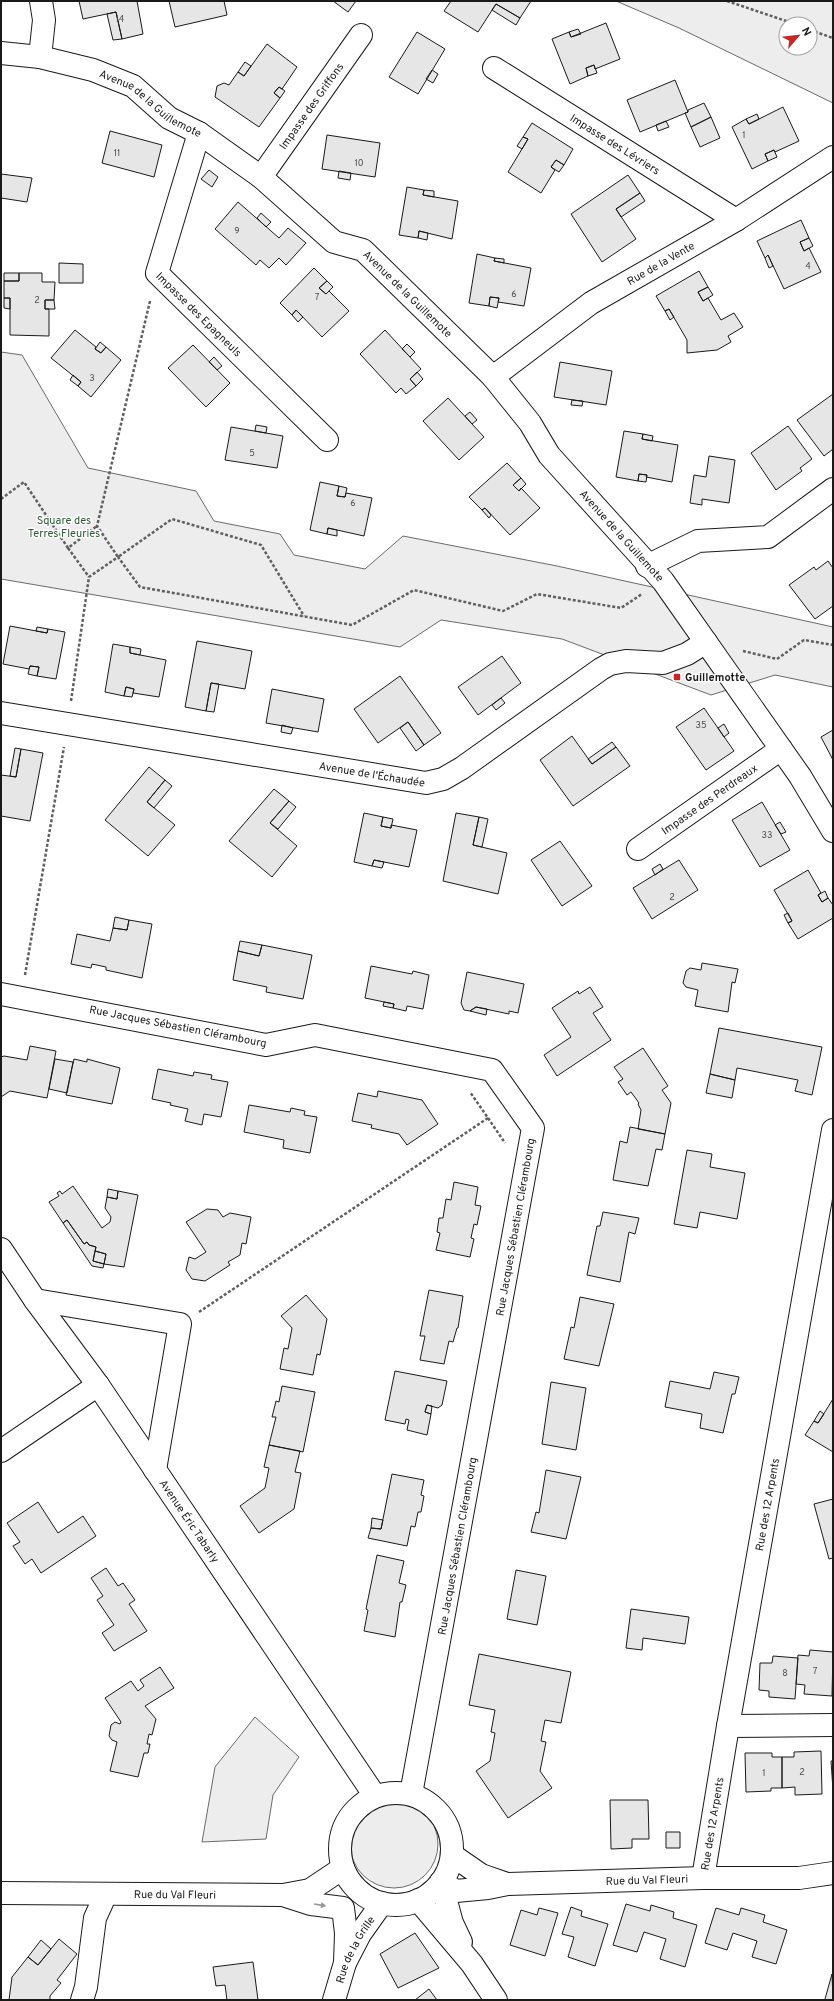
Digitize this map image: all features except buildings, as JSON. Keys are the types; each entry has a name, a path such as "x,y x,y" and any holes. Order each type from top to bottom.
{"street":[{"path":"40,57 44,20 41,1"},
{"name":"Impasse des Griffons","path":"261,177 361,35"},
{"name":"Avenue de la Guillemote","path":"1,53 40,57 93,70 133,86 169,118 199,133 261,177 334,242 363,250 493,377 530,423 549,455 647,566 663,581 800,776 833,831"},
{"name":"Impasse des Lévriers","path":"494,68 736,220"},
{"name":"Impasse des Epagneuls","path":"199,133 157,273 327,440"},
{"name":"Rue de la Vente","path":"493,377 591,303 736,220 833,157"},
{"path":"647,566 698,540 768,538 833,489"},
{"name":"Avenue de l'Échaudée","path":"1,713 426,783 443,779 462,768 610,664 626,661 663,663 687,654 706,642"},
{"name":"Impasse des Perdreaux","path":"638,849 781,749"},
{"name":"Rue Jacques Sébastien Clérambourg","path":"11,995 266,1045 315,1036 492,1070 533,1128 411,1794"},
{"name":"Rue des 12 Arpents","path":"703,1878 728,1726 833,1130"},
{"name":"Avenue Éric Tabarly","path":"1,1249 34,1300 98,1385 375,1796"},
{"path":"34,1300 180,1324 155,1470"},
{"path":"1,1451 98,1385"},
{"path":"728,1726 833,1725"},
{"path":"392,1792 411,1794 425,1800 438,1810 447,1823 451,1839 452,1855 449,1869 441,1882 429,1894 418,1900 400,1905 382,1903 370,1898 354,1888 343,1868 340,1851 341,1834 348,1818 360,1805 375,1796 392,1792"},
{"name":"Rue du Val Fleuri","path":"452,1855 481,1875 508,1884"},
{"name":"Rue du Val Fleuri","path":"1,1893 283,1895 310,1890 343,1868"},
{"name":"Rue du Val Fleuri","path":"441,1882 456,1891 488,1888 508,1884 703,1878 799,1878 833,1873"},
{"path":"441,1882 452,1923 472,1964"},
{"path":"345,1962 346,1933 343,1908 354,1888"},
{"path":"82,2000 86,1987 95,1918 106,1894"},
{"path":"283,1895 311,1904 343,1908"},
{"path":"418,1900 472,1964 496,2000"},
{"name":"Rue de la Grille","path":"334,2000 345,1962 360,1934 382,1903"}],"path":[{"path":"727,1 778,18"},
{"path":"818,33 833,38"},
{"path":"68,548 97,526 157,273"},
{"path":"1,499 24,482 89,577 68,724 11,995"},
{"path":"89,577 172,519 260,545 304,616"},
{"path":"97,526 140,587 352,625 414,590 503,611 537,594 621,608 663,581"},
{"path":"706,642 777,659 804,640 833,646"},
{"path":"180,1324 488,1118 468,1088 492,1070"}],"shaded area":[{"path":"616,1 833,1 833,103 679,28"},
{"name":"Square des Terres Fleuries","path":"1,352 22,355 88,468 196,491 214,521 280,534 294,555 365,569 403,536 557,566 833,627 833,687 775,675 711,695 562,639 441,620 400,647 1,579"},
{"path":"255,1717 299,1757 273,1795 266,1839 202,1842 215,1767"},
{"path":"394,1800 411,1803 425,1813 435,1827 438,1844 435,1861 425,1875 411,1885 394,1888 377,1885 363,1875 353,1861 350,1844 353,1827 363,1813 377,1803"}],"place":[{"name":"Guillemotte","path":"677,677"}]}
